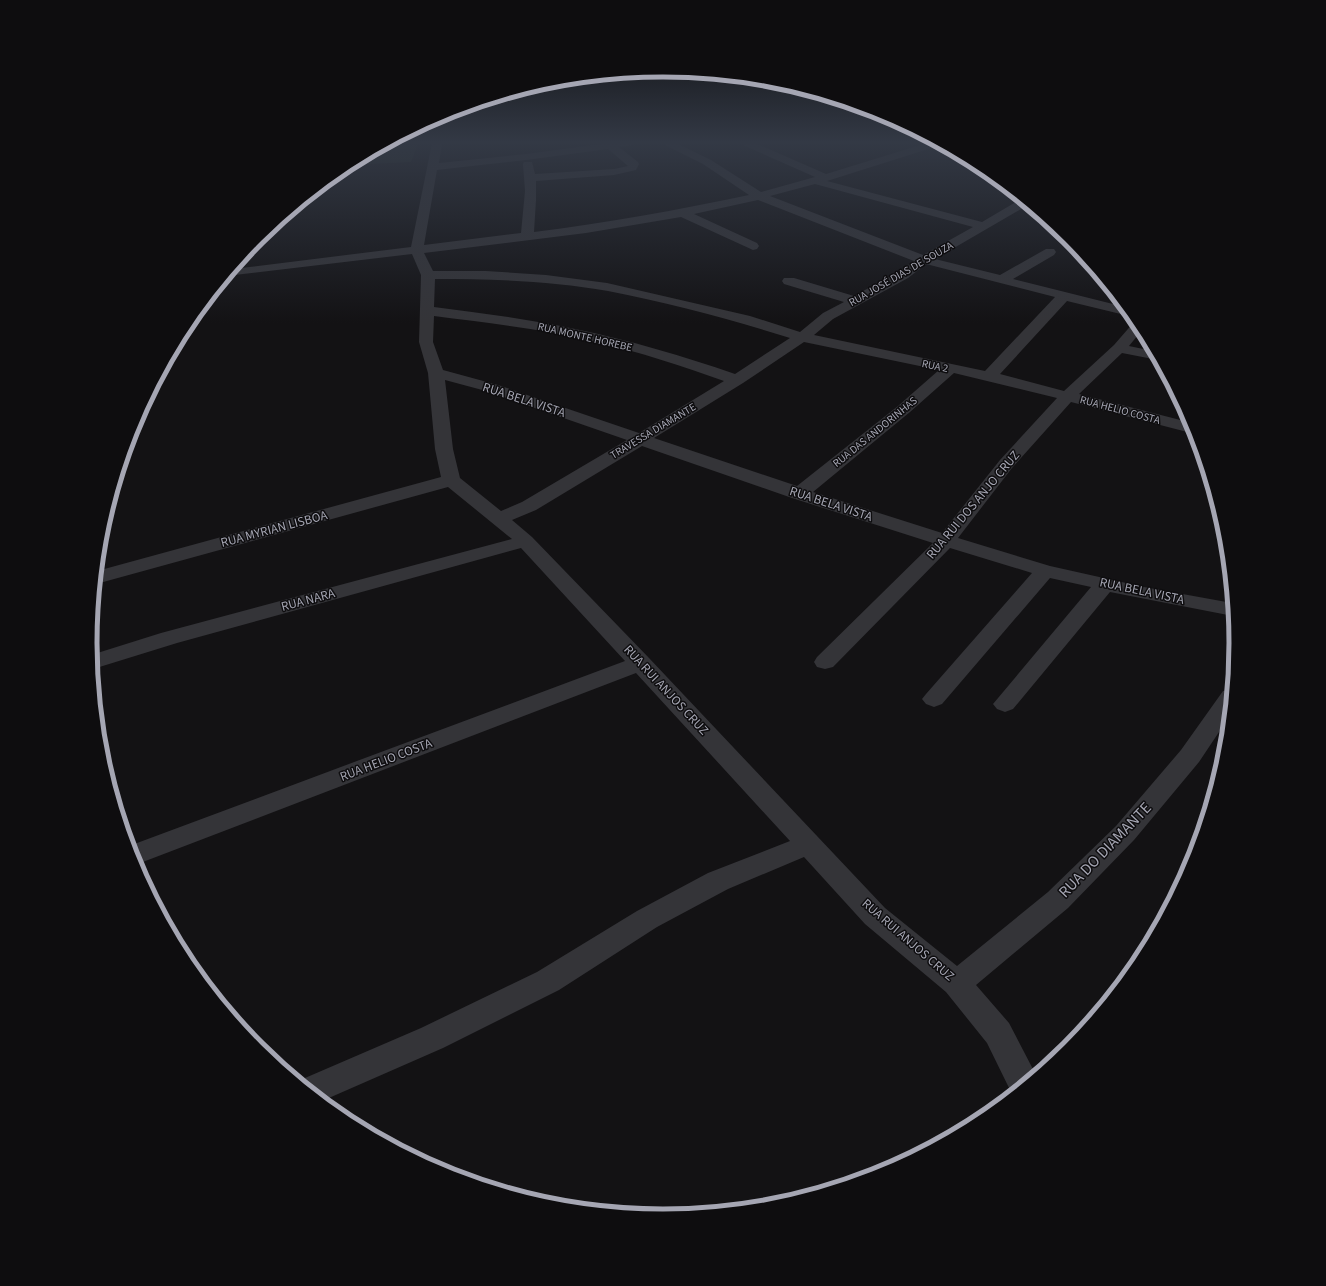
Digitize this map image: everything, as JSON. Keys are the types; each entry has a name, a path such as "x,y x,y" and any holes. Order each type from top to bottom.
{"street":[{"path":"426,203 417,251 428,275 426,342 436,373 444,449 451,480"},
{"path":"527,237 531,203"},
{"path":"235,272 527,237 632,222 727,203"},
{"path":"776,203 924,260 1120,310"},
{"path":"903,203 983,226"},
{"name":"RUA JOSÉ DIAS DE SOUZA","path":"802,337 828,316 903,275 924,260 1020,204"},
{"path":"682,213 753,246"},
{"path":"1001,280 1050,252"},
{"name":"RUA 2","path":"428,275 486,275 538,278 600,286 715,312 802,337 989,376 1068,396"},
{"path":"789,281 856,301"},
{"path":"989,376 1064,296"},
{"name":"RUA MONTE HOREBE","path":"428,311 550,328 595,337 684,362 737,380"},
{"name":"RUA RUI DOS ANJO CRUZ","path":"825,662 946,541 1006,464 1068,396 1119,348 1134,330"},
{"name":"TRAVESSA DIAMANTE","path":"500,518 529,506 737,380 802,337"},
{"path":"1119,348 1150,355"},
{"name":"RUA DAS ANDORINHAS","path":"799,494 904,409 950,369"},
{"name":"RUA BELA VISTA","path":"436,373 492,388 799,494 1045,571 1228,609"},
{"name":"RUA HELIO COSTA","path":"1068,396 1186,427"},
{"name":"RUA RUI ANJOS CRUZ","path":"451,480 500,518 525,541 641,663 875,916 957,983 998,1033 1022,1081"},
{"name":"RUA MYRIAN LISBOA","path":"101,577 451,480"},
{"name":"RUA NARA","path":"97,660 168,638 525,541"},
{"path":"934,699 1045,571"},
{"path":"1005,704 1105,584"},
{"name":"RUA HELIO COSTA","path":"138,854 641,663"},
{"name":"RUA DO DIAMANTE","path":"957,983 1058,900 1125,833 1190,756 1225,704"},
{"path":"314,1089 432,1038 548,981 647,919 712,885 808,844"}]}
